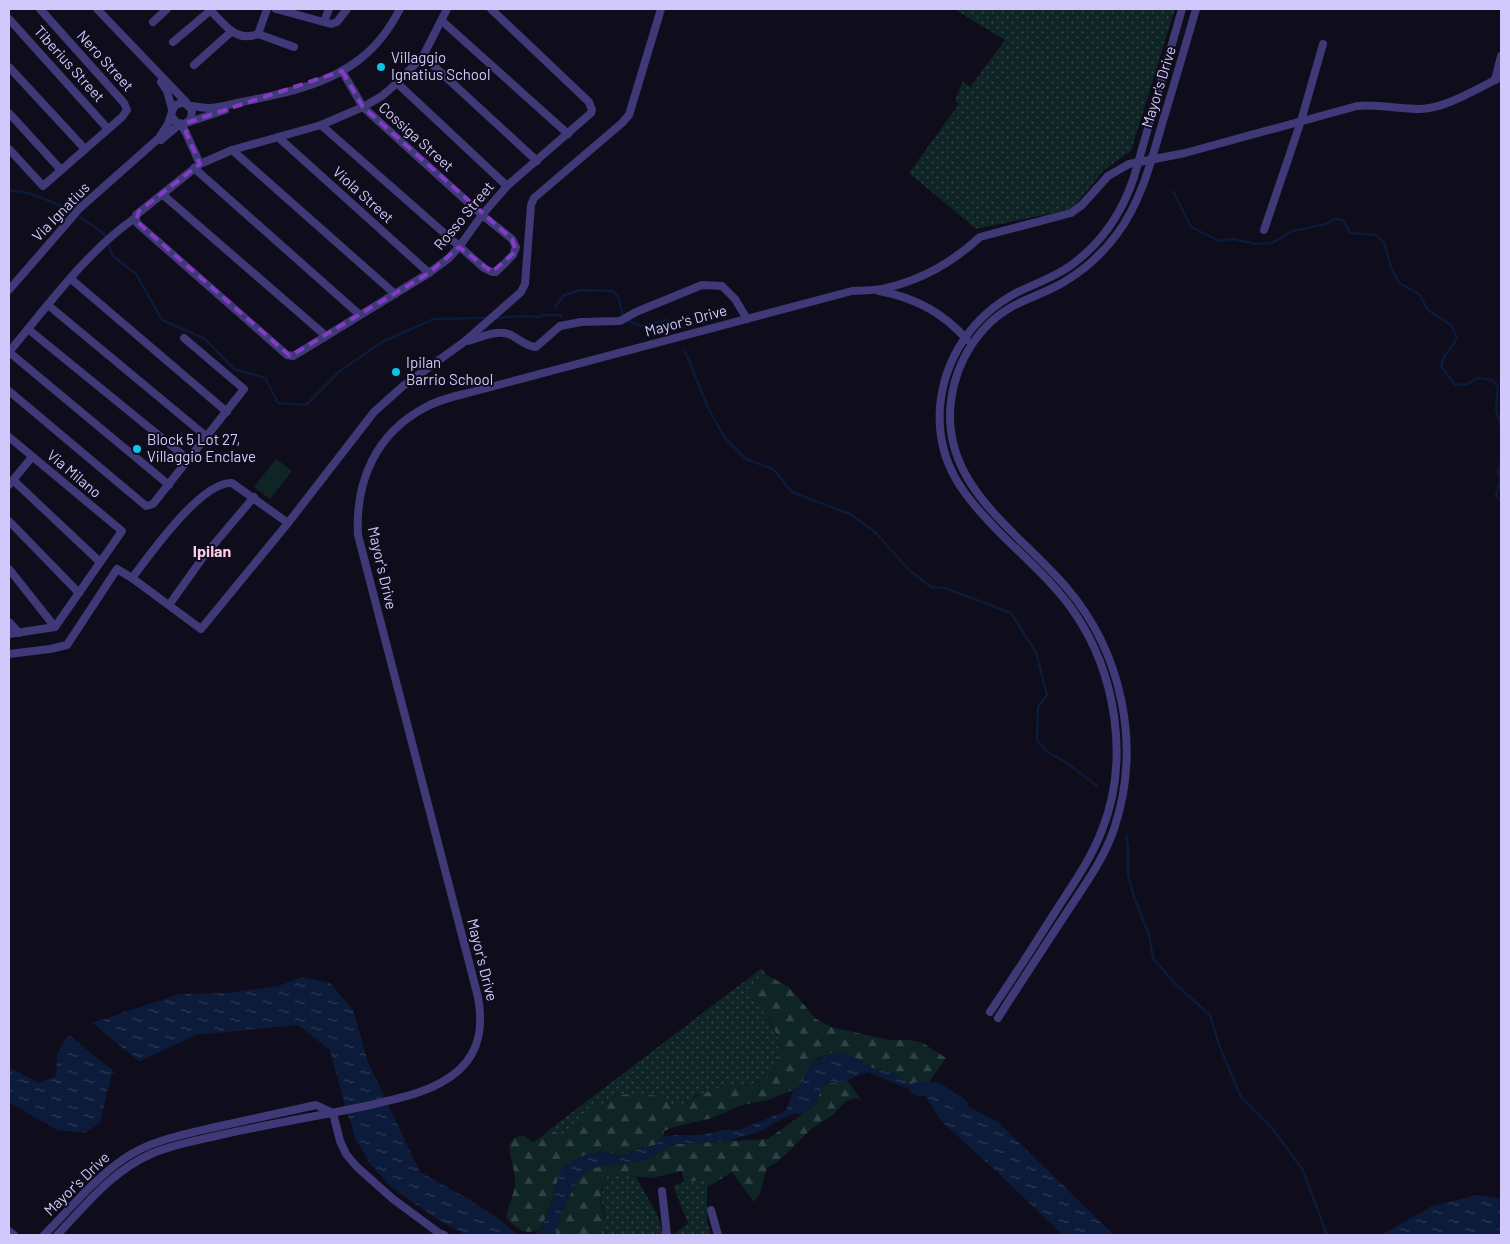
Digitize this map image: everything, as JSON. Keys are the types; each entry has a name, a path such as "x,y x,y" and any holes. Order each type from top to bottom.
{"street":[{"name":"Nero Street","path":"40,9 124,102 127,110 108,129"},
{"path":"98,9 151,68 188,105 193,116 184,123 174,121 167,91 151,68"},
{"path":"153,22 167,9"},
{"path":"173,42 210,9 232,31 243,38 258,34 294,46"},
{"path":"258,34 267,9"},
{"path":"276,9 300,12 331,24 337,22 347,9"},
{"path":"324,22 329,9"},
{"name":"Via Ignatius","path":"188,105 215,107 287,92 320,81 342,71 360,59 386,33 400,9"},
{"path":"169,485 9,352 101,246 135,218 139,211 197,166 232,150 321,126 382,96 423,56 447,9"},
{"name":"Rosso Street","path":"135,218 138,224 287,355 293,356 430,273 449,258 507,186 589,117 592,110 588,102 491,9"},
{"path":"9,654 66,645 117,569 201,629 374,412 403,386 464,342 521,292 525,284 529,212 534,198 629,116 661,9"},
{"name":"Mayor's Drive","path":"1137,162 1182,9"},
{"name":"Mayor's Drive","path":"57,1235 96,1194 128,1166 152,1154 240,1130 405,1097 443,1081 466,1063 475,1047 480,1035 482,1017 478,997 362,550 358,527 358,501 366,474 378,449 392,433 413,414 437,402 852,291 874,290 895,285 929,272 956,257 980,237 1071,213 1082,205 1108,176 1122,167 1152,159 1196,9"},
{"name":"Tiberius Street","path":"9,19 108,129"},
{"path":"442,21 568,134"},
{"path":"194,64 232,31"},
{"path":"1264,230 1302,121 1323,44"},
{"path":"423,56 537,161"},
{"path":"998,1018 1082,888 1108,844 1121,800 1125,766 1126,731 1118,684 1100,636 1089,617 1065,585 978,495 960,464 952,436 950,408 962,361 971,345 1000,315 1017,304 1068,280 1107,246 1118,233 1134,206 1152,159 1185,153 1367,105 1426,109 1460,97 1498,78 1501,56"},
{"path":"9,67 85,149"},
{"name":"Cossiga Street","path":"342,71 362,107 514,242 516,247 513,254 500,269 492,272 484,268 459,247"},
{"path":"397,83 507,186"},
{"name":"Via Ignatius","path":"138,158 184,123 260,98"},
{"path":"171,113 180,102 188,105"},
{"path":"9,113 61,170"},
{"name":"Via Ignatius","path":"9,290 80,208 138,158 165,130 171,113"},
{"path":"184,123 197,166 360,315"},
{"path":"321,126 459,247"},
{"path":"9,149 42,186 108,129"},
{"name":"Viola Street","path":"278,137 430,273"},
{"path":"232,150 395,294"},
{"path":"990,1012 1088,862 1103,830 1111,801 1116,747 1115,722 1108,684 1098,657 1074,612 1058,592 967,497 957,483 947,459 940,429 942,392 949,366 965,337 980,319 1003,301 1062,271 1084,255 1096,243 1111,224 1125,200 1134,177 1137,162"},
{"path":"162,194 326,336"},
{"path":"71,279 227,412"},
{"path":"464,342 481,336 502,333 511,335 536,347 560,326 581,322 620,321 636,312 687,291 708,285 722,286 735,300 747,319"},
{"path":"874,290 896,294 933,310 965,337 971,345"},
{"path":"48,305 207,437"},
{"path":"28,328 188,460"},
{"path":"9,391 146,506 153,504 244,390 184,338"},
{"name":"Via Milano","path":"9,437 122,531 100,562"},
{"path":"9,634 55,627 100,562 11,483 32,457"},
{"path":"132,578 182,514 215,488 228,483 232,483 288,522"},
{"path":"169,605 204,556 254,498"},
{"path":"9,521 79,593"},
{"path":"9,569 55,627"},
{"path":"9,622 19,633"},
{"name":"Mayor's Drive","path":"44,1235 90,1187 124,1159 148,1146 174,1137 316,1105 336,1112"},
{"path":"336,1112 340,1141 346,1154 356,1167 393,1199 438,1233 444,1235"},
{"path":"174,1137 177,1146"},
{"path":"662,1191 667,1235"},
{"path":"711,1210 718,1235"},
{"path":"9,1231 14,1235"}],"highlighted area":[{"path":"342,71 363,107 512,239 516,251 492,272 459,247 429,273 290,356 136,221 139,211 200,164 186,133 189,122"}],"green space":[{"path":"954,9 1175,9 1131,151 1104,170 1072,209 976,229 909,173 959,104 955,100 963,81 970,87 1005,40"},
{"path":"276,459 292,471 270,499 254,487"},
{"path":"762,968 767,975 753,985 768,1020 780,1040 780,1055 777,1065 768,1078 751,1084 722,1087 696,1096 682,1107 670,1105 663,1097 580,1123 570,1134 560,1135 550,1129"},
{"path":"767,975 789,987 816,1019 831,1027 890,1040 921,1042 946,1058 927,1085 910,1085 872,1068 861,1060 832,1053 818,1058 809,1068 798,1088 768,1100 742,1105 712,1118 674,1127 664,1131 663,1137 655,1145 636,1149 628,1154 618,1155 606,1152 559,1174 552,1202 540,1231 524,1231 510,1222 506,1217 515,1181 509,1146 514,1138 523,1135 533,1142 550,1129 560,1135 570,1134 591,1111 614,1097 632,1093 646,1094 663,1097 670,1105 682,1107 709,1091 728,1086 755,1083 769,1076 775,1069 779,1059 780,1042 770,1022 748,991"},
{"path":"847,1080 862,1101 856,1098 846,1101 834,1114 811,1129 781,1159 767,1168 760,1193 754,1202 732,1172 707,1186 704,1180 684,1182 682,1171 652,1178 611,1174 605,1180 601,1193 604,1214 602,1235 556,1235 558,1221 564,1207 579,1178 585,1172 602,1166 646,1159 677,1144 768,1139 811,1108 817,1102 821,1087 825,1084"},
{"path":"618,1173 636,1177 657,1214 664,1235 602,1235 601,1230 605,1216 601,1199 603,1184 608,1175"},
{"path":"704,1180 707,1186 707,1221 711,1235 673,1235 688,1223 673,1186 684,1182"}],"water":[{"path":"302,977 330,983 353,1010 368,1062 420,1172 472,1201 502,1221 517,1235 466,1235 440,1221 391,1187 371,1165 356,1140 330,1050 298,1025 196,1035 112,1074 100,1123 85,1133 57,1130 9,1102 9,1067 39,1083 56,1076 57,1055 65,1039 86,1025 179,994 228,993 278,986"},
{"path":"832,1053 846,1054 861,1060 872,1068 892,1072 910,1085 927,1085 998,1122 1114,1235 1063,1235 941,1121 923,1092 916,1092 867,1072 846,1081 825,1084 821,1088 817,1102 804,1114 787,1116 757,1132 731,1141 677,1144 642,1160 592,1169 579,1178 576,1183 560,1216 556,1235 534,1235 540,1231 552,1202 559,1174 567,1164 582,1156 599,1151 618,1155 628,1154 636,1149 655,1145 663,1137 739,1130 784,1112 793,1091 801,1084 810,1065"},
{"path":"1478,1195 1501,1199 1501,1235 1381,1235 1432,1206"}],"pier":[{"path":"90,1021 141,1063 117,1074 68,1034"}],"waterway":[{"path":"9,190 29,193 67,208"},
{"path":"1173,191 1191,227 1219,241 1233,239 1256,244 1272,243 1293,231 1326,224 1335,219 1343,220 1350,233 1376,235 1384,242 1391,268 1399,283 1419,294 1428,310 1451,325 1457,338 1444,357 1441,366 1455,385 1468,384 1478,378 1492,380 1498,387 1496,410 1501,425"},
{"path":"80,217 104,234 113,256 136,274 162,320 205,339 234,369 265,378 278,403 306,405 340,371 382,342 434,319 488,318"},
{"path":"555,307 564,295 581,290 612,291 618,296 623,316"},
{"path":"496,318 540,317 543,315 561,315 561,317"},
{"path":"627,320 641,326 666,320 674,324"},
{"path":"685,351 709,410 725,438 746,459 773,469 792,492 852,515 876,533 909,570 931,587 945,588 1011,613 1036,652 1047,695 1038,707 1037,740 1046,751 1067,763 1097,786"},
{"path":"1501,463 1498,471 1501,480 1496,495 1501,501"},
{"path":"1126,836 1128,875 1134,897 1149,935 1153,958 1175,984 1210,1015 1219,1045 1241,1097 1271,1127 1303,1170 1327,1235"},
{"path":"917,1089 936,1089 961,1105"}],"place":[{"name":"Villaggio Ignatius School","path":"381,67"},
{"name":"Ipilan Barrio School","path":"396,372"},
{"name":"Block 5 Lot 27, Villaggio Enclave","path":"137,449"}],"district":[{"name":"Ipilan","path":"212,551"}]}
